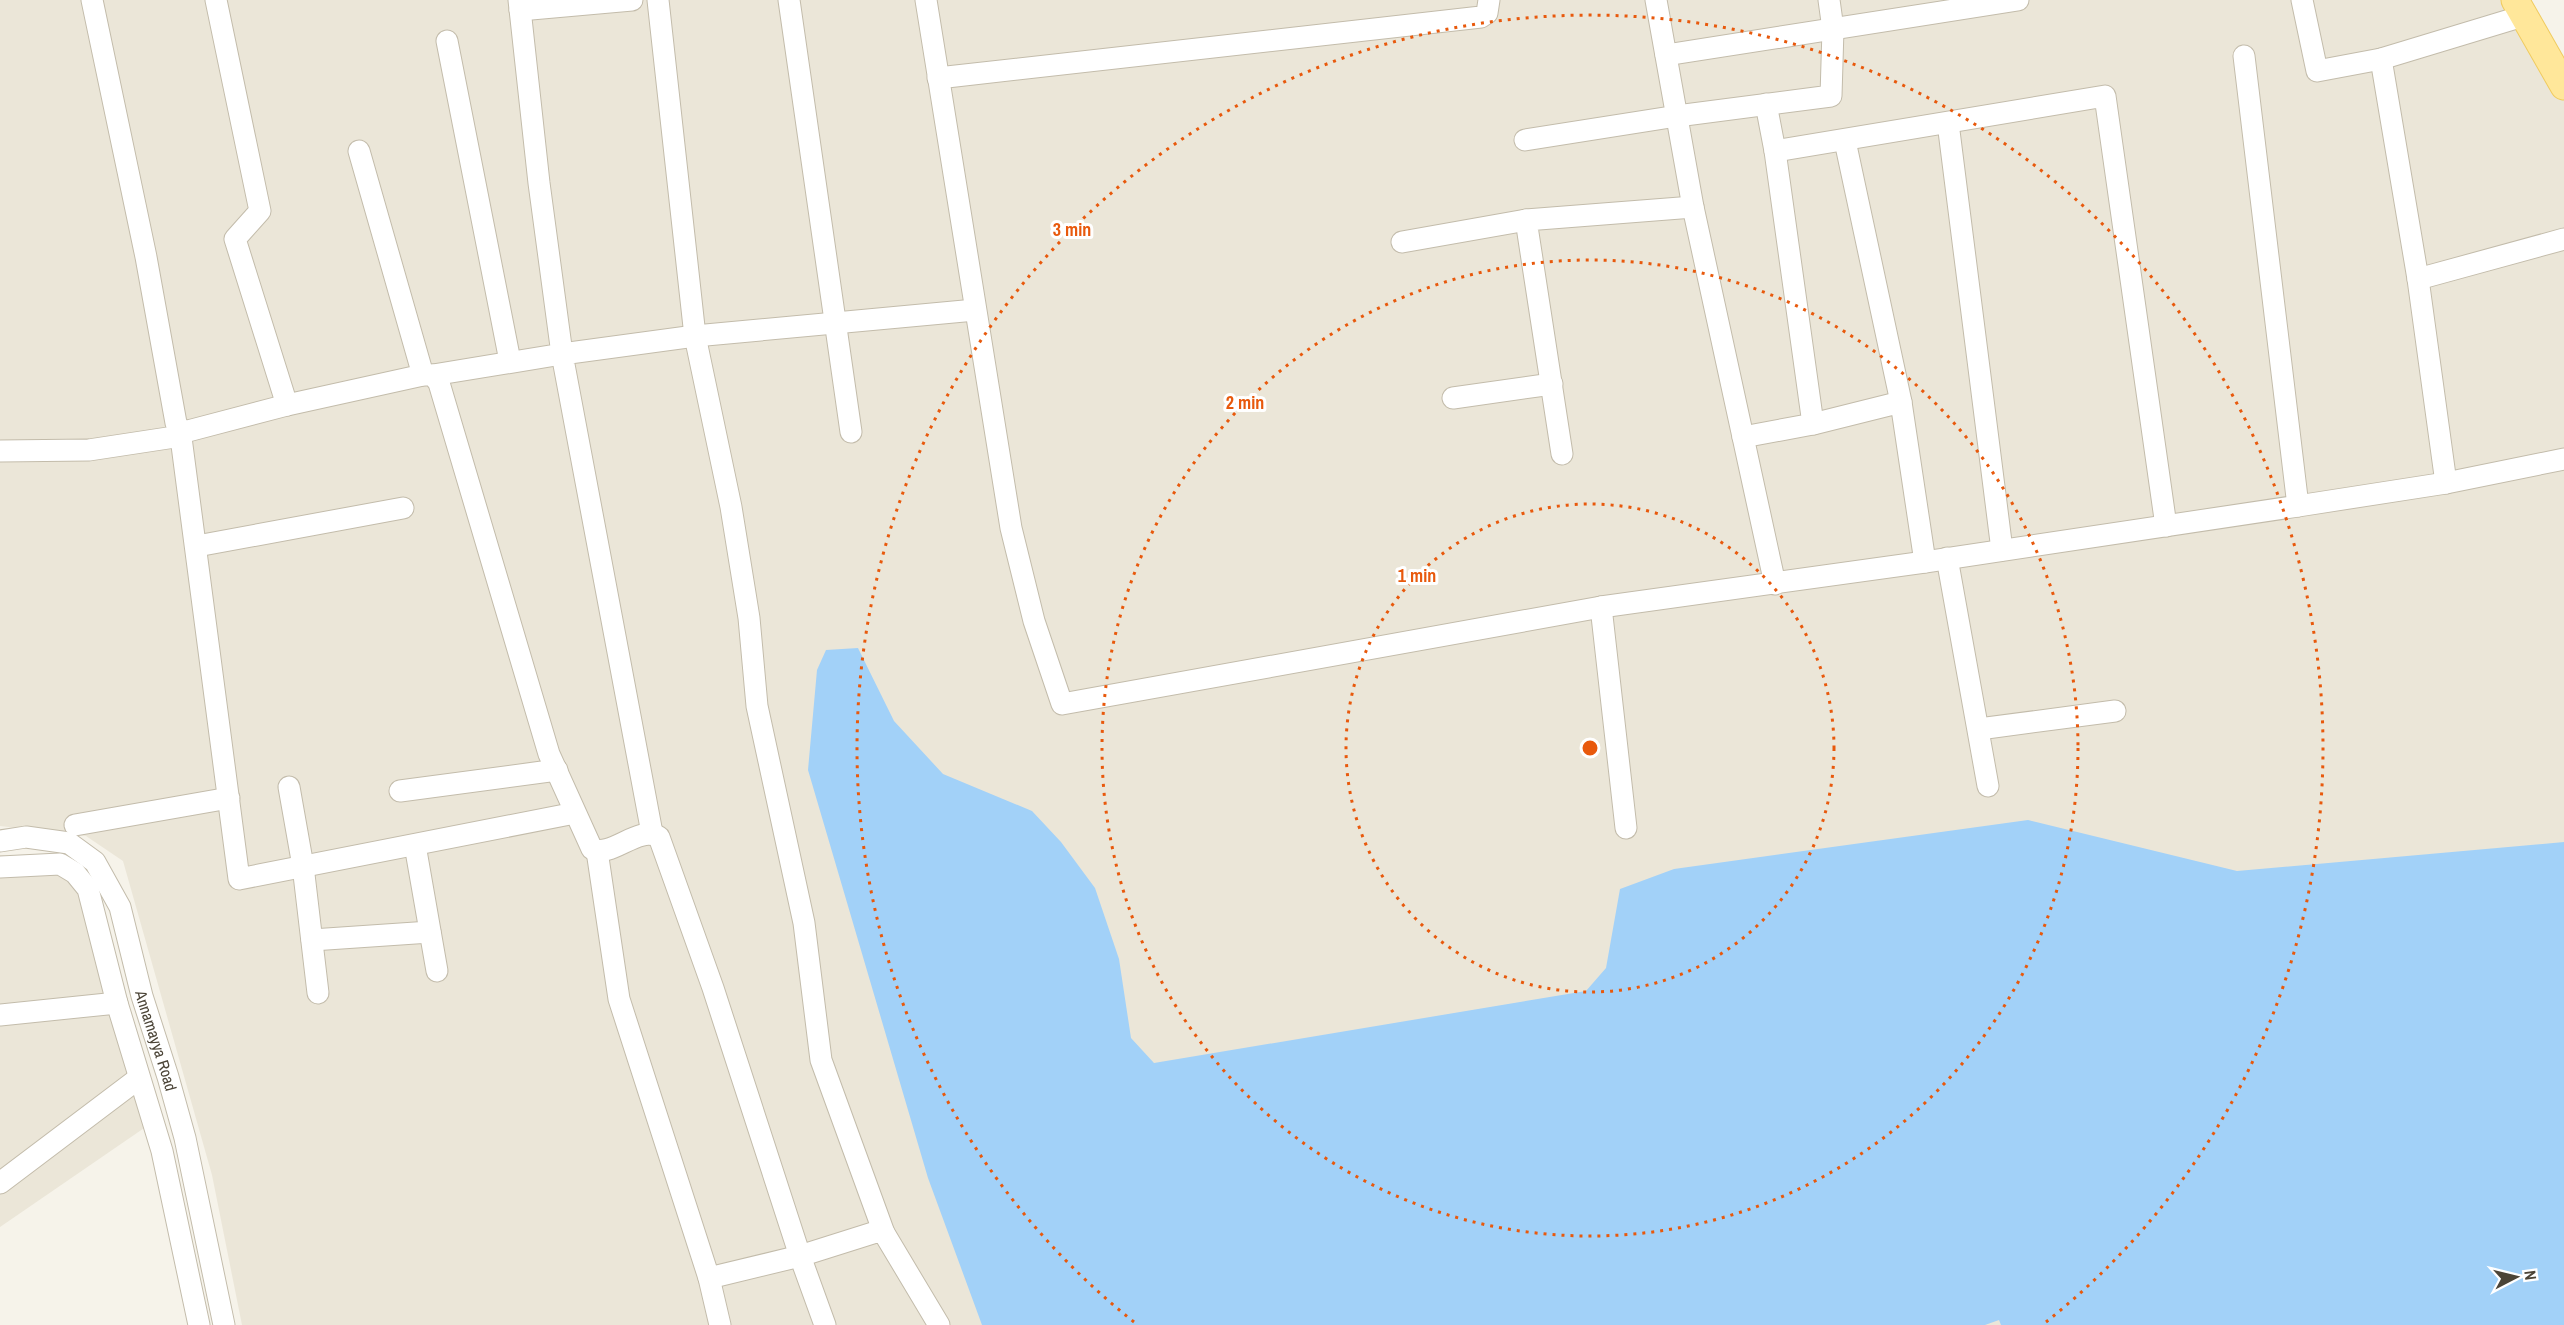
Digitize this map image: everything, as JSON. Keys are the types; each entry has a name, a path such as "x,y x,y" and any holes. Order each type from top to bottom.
{"main road":[{"path":"2519,8 2564,86"}],"street":[{"path":"92,0 147,257 176,423 181,433 239,879 575,813"},
{"path":"216,0 260,211 236,239 287,405"},
{"path":"632,0 519,5 539,183 562,354 652,833"},
{"path":"658,0 695,336 731,507 749,618 757,706 804,923 821,1060 885,1233 939,1325"},
{"path":"789,0 851,432"},
{"path":"926,0 1011,528 1034,621 1062,704 1601,607 1775,584 2298,506 2445,483 2564,459"},
{"path":"938,78 1481,17 1487,13 1489,0"},
{"path":"1656,0 1693,207 1775,584"},
{"path":"1525,140 1677,116 1830,96 1833,29 1829,0"},
{"path":"1666,55 2018,0"},
{"path":"2302,0 2317,71 2381,59 2519,8"},
{"path":"447,41 510,361"},
{"path":"2244,56 2298,506"},
{"path":"2381,59 2418,279 2445,483"},
{"path":"1775,151 2105,96 2166,526"},
{"path":"1766,104 1775,151 1813,424"},
{"path":"1948,123 2002,550"},
{"path":"1845,141 1901,402 1925,562"},
{"path":"359,151 428,375 439,383 549,754 592,849 597,851 652,833 659,837 713,988 800,1256 825,1325"},
{"path":"1402,242 1526,220 1693,207"},
{"path":"1526,220 1562,454"},
{"path":"2418,279 2564,239"},
{"path":"0,451 89,450 181,433 287,405 428,375 510,361 695,336 975,310"},
{"path":"1453,398 1552,384"},
{"path":"1743,437 1813,424 1901,402"},
{"path":"197,546 403,508"},
{"path":"1947,558 1988,786"},
{"path":"1601,607 1626,828"},
{"path":"1979,729 2115,711"},
{"path":"400,791 557,770"},
{"path":"289,787 303,866 318,993"},
{"path":"75,825 229,798"},
{"name":"Annamayya Road","path":"0,841 27,837 69,843 94,862 120,907 142,996 185,1138 224,1325"},
{"path":"415,845 436,971"},
{"path":"0,867 60,864 65,867 75,848"},
{"path":"597,851 619,999 709,1278 720,1325"},
{"name":"Annamayya Road","path":"65,867 75,873 88,889 117,1003 162,1151 199,1325"},
{"path":"312,940 430,932"},
{"path":"0,1015 117,1003"},
{"path":"0,1183 140,1078"},
{"path":"709,1278 800,1256 876,1232 885,1233"}],"shaded area":[{"path":"0,0 2510,0 2564,94 2564,1325 242,1325 212,1175 123,861 86,836 0,826"},
{"path":"0,855 61,863 89,891 150,1124 0,1227"}],"water":[{"path":"858,648 894,721 943,774 1032,811 1061,842 1095,888 1119,959 1131,1038 1154,1063 1586,991 1606,968 1620,889 1674,869 2028,820 2237,871 2564,842 2564,1325 2001,1325 1999,1320 1985,1325 982,1325 928,1178 808,770 817,670 826,650"}]}
